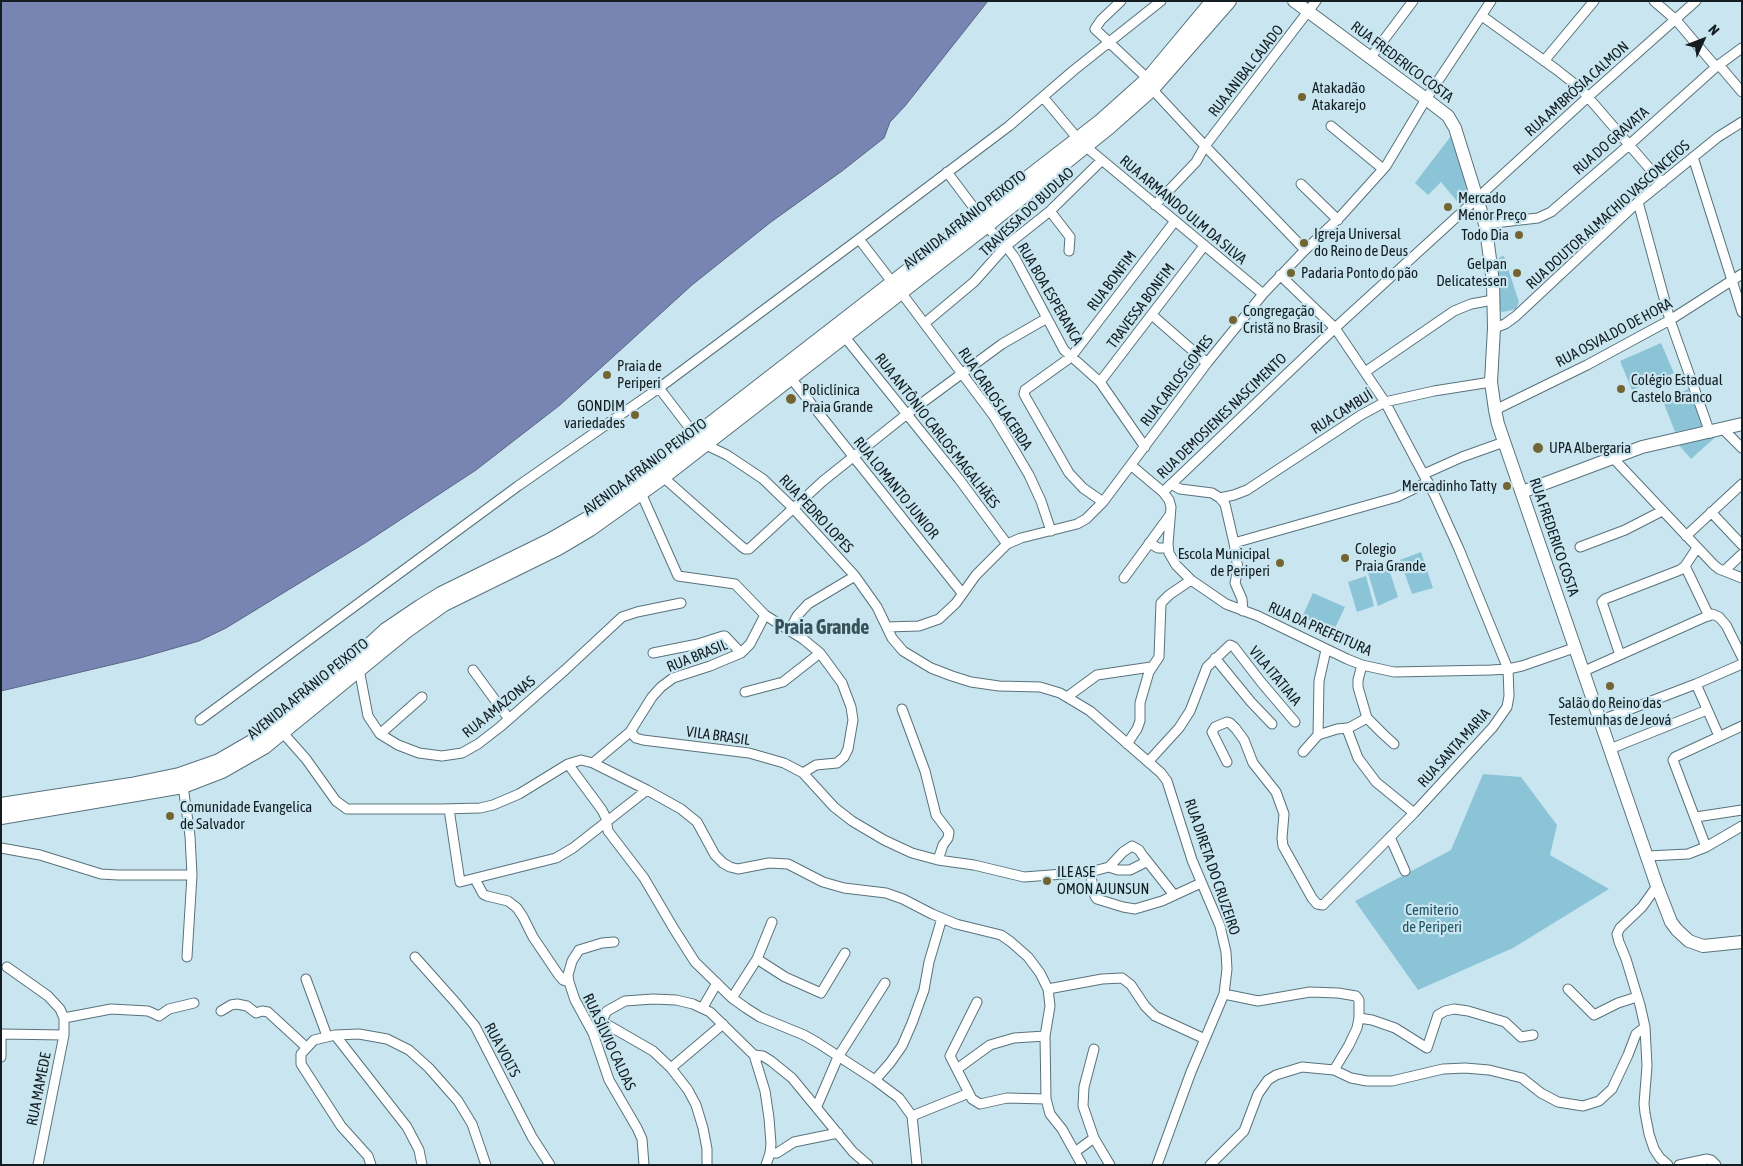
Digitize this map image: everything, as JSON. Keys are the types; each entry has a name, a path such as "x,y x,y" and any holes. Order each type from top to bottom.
{"main road":[{"name":"AVENIDA AFRÂNIO PEIXOTO","path":"1150,84 1212,1"},
{"name":"AVENIDA AFRÂNIO PEIXOTO","path":"1,817 183,786 208,778 250,756 283,733 406,631 444,604 558,548 590,529 641,494 663,477 699,440 1082,143 1125,101 1150,84 1228,1"},
{"name":"RUA FREDERICO COSTA","path":"1294,1 1448,116 1455,128 1485,224 1491,263 1494,328 1491,382 1495,410 1504,442 1582,672 1657,886 1671,922 1689,942 1703,946 1742,942"},
{"name":"AVENIDA AFRÂNIO PEIXOTO","path":"1,804 131,785 178,776 226,758 257,739 278,723 336,676 386,630 441,594 551,540 589,518 790,377 844,336 896,287"},
{"path":"1522,492 1642,447 1742,424"}],"street":[{"path":"1121,1 1101,20 1095,29 1150,84 1205,146 1305,250"},
{"path":"200,720 518,486 659,388 859,239 1008,126 1074,70 1161,1"},
{"name":"RUA ANIBAL CAJADO","path":"1155,204 1196,162 1205,146 1316,1"},
{"path":"1371,57 1413,1"},
{"path":"1544,61 1594,1"},
{"path":"1654,1 1676,20 1742,92"},
{"name":"RUA AMBRÓSIA CALMON","path":"1477,198 1696,1"},
{"name":"RUA CARLOS GOMES","path":"886,627 919,626 939,619 956,603 976,576 1007,544 1021,538 1077,524 1086,519 1103,502 1208,363 1263,294 1305,250 1338,220 1383,169 1426,99 1482,16 1488,2"},
{"path":"1482,16 1544,61 1588,97 1662,183"},
{"name":"RUA DO GRAVATA","path":"1485,224 1538,218 1547,214 1718,66 1742,48"},
{"name":"RUA ARMANDO ULM DA SILVA","path":"1043,97 1082,143 1263,294"},
{"name":"RUA DOUTOR ALMACHIO VASCONCEIOS","path":"1494,328 1505,324 1516,316 1638,202 1718,137 1742,122"},
{"path":"1331,126 1383,169"},
{"path":"1693,157 1742,312"},
{"name":"TRAVESSA DO BUDLAO","path":"924,323 974,282 1006,246 1050,211 1102,160"},
{"name":"RUA BOA ESPERANCA","path":"947,172 1019,264 1064,350 1100,382 1145,447"},
{"path":"1301,184 1338,220"},
{"name":"RUA DEMOSIENES NASCIMENTO","path":"1163,492 1335,328 1477,198"},
{"path":"1638,202 1670,320 1710,432"},
{"path":"1050,211 1070,237 1069,251"},
{"name":"RUA BONFIM","path":"1103,502 1075,480 1024,394 1029,386 1071,357 1175,221"},
{"name":"RUA CARLOS LACERDA","path":"859,239 993,415 1041,501 1051,531"},
{"name":"TRAVESSA BONFIM","path":"1100,382 1204,246"},
{"name":"RUA OSVALDO DE HORA","path":"1495,410 1587,365 1670,320 1742,274"},
{"name":"RUA SANTA MARIA","path":"1227,762 1212,732 1215,727 1227,722 1236,729 1244,740 1253,763 1276,792 1284,814 1283,846 1312,898 1320,906 1328,901 1414,813 1501,718 1507,707 1509,696 1508,669 1459,549 1426,478 1385,402 1335,328 1280,275"},
{"path":"1365,372 1454,311 1471,304 1493,300"},
{"path":"1152,315 1208,363"},
{"path":"663,477 745,549 753,547 793,508 907,414 1002,344 1047,318"},
{"name":"RUA ANTÔNIO CARLOS MAGALHÃES","path":"844,336 960,479 1007,544"},
{"name":"RUA LOMANTO JUNIOR","path":"790,377 962,593"},
{"name":"RUA CAMBUÍ","path":"1220,498 1247,490 1361,415 1385,402 1434,391 1491,382"},
{"name":"RUA PEDRO LOPES","path":"659,388 699,440 758,474 793,508 855,576 877,607 886,627"},
{"path":"1723,429 1742,448"},
{"path":"1234,543 1397,497 1462,457 1504,442"},
{"path":"1613,458 1714,565 1742,578"},
{"path":"1132,466 1163,492 1170,503 1168,548 1158,548 1149,543"},
{"path":"1171,484 1180,489 1212,493 1225,504 1234,543 1238,569 1236,583 1242,599 1243,611"},
{"path":"1686,536 1741,485"},
{"path":"641,494 678,576 736,584 765,615 820,653 836,674 847,695 853,720 848,749 841,760 832,764 816,765 803,773 834,808 852,821 884,840 912,853 1024,877 1090,872 1110,867 1118,870 1130,870 1144,863 1144,857"},
{"path":"1580,547 1625,530 1662,511"},
{"path":"1711,512 1742,545"},
{"path":"1124,578 1170,515"},
{"name":"RUA DA PREFEITURA","path":"1168,548 1176,565 1191,580 1217,599 1258,616 1326,650 1362,665 1394,672 1508,669 1574,648"},
{"path":"1620,656 1602,602 1605,599 1684,566 1697,548"},
{"path":"1724,571 1742,554"},
{"path":"1684,566 1709,616"},
{"path":"789,631 797,616 808,604 855,576"},
{"path":"1127,744 1140,721 1140,703 1151,667 1159,657 1161,603 1191,580"},
{"name":"RUA AMAZONAS","path":"359,669 368,716 380,734 398,745 419,753 442,756 462,753 474,747 509,719 566,670 622,617 681,603"},
{"name":"RUA BRASIL","path":"593,763 630,732 652,697 661,687 673,678 710,666 741,653 750,644 765,615"},
{"path":"1582,672 1709,616 1716,615 1722,620 1742,657"},
{"name":"RUA DIRETA DO CRUZEIRO","path":"886,627 892,638 903,650 932,668 952,676 971,682 999,686 1040,687 1067,697 1090,712 1164,776 1170,785 1186,843 1200,883 1220,926 1225,944 1227,969 1224,994 1191,1072 1157,1165"},
{"path":"652,653 698,644 726,636 741,653"},
{"name":"VILA ITATIAIA","path":"1215,658 1229,646 1232,646 1295,722"},
{"path":"1318,735 1319,681 1326,650"},
{"path":"745,692 783,682 820,653"},
{"path":"1148,762 1179,728 1190,712 1208,667 1215,658 1272,724"},
{"path":"1600,721 1742,664"},
{"path":"1362,665 1358,687 1367,718 1394,744"},
{"path":"1067,697 1097,675 1151,667"},
{"path":"473,670 509,719"},
{"path":"1696,684 1719,736"},
{"path":"380,734 422,697"},
{"path":"902,709 925,771 936,815 949,832 938,860"},
{"path":"1610,749 1707,710"},
{"path":"1303,752 1318,735 1347,728 1367,718"},
{"path":"1706,847 1673,760 1675,756 1742,726"},
{"path":"1347,728 1346,731 1365,770 1376,782 1414,813"},
{"name":"VILA BRASIL","path":"630,732 636,738 643,740 749,753 774,759 803,773"},
{"path":"283,733 306,759 336,801 347,809 480,808 506,800 578,760 593,763 668,801 691,816 702,829 716,855 723,863 730,867 738,869 769,863 788,864 813,878 834,886 896,896 956,924 990,932 1011,942 1035,966 1048,989 1050,1006 1045,1036 1046,1099 1050,1114 1062,1129 1082,1165"},
{"path":"568,764 602,810 610,834 644,878 695,962 732,998 760,1017 804,1035 875,1080 899,1098 912,1116 917,1165"},
{"path":"183,786 190,836 192,875 187,957"},
{"path":"449,809 460,882 556,858 573,848 647,790"},
{"path":"1696,817 1742,810"},
{"path":"1648,856 1688,854 1706,847 1742,826"},
{"path":"1390,837 1405,871"},
{"path":"1110,867 1130,847 1137,848 1174,895"},
{"path":"1,848 40,856 101,874 192,875"},
{"path":"1090,872 1094,896 1123,907 1135,909 1200,883"},
{"name":"RUA SÍLVIO CALDAS","path":"475,879 483,894 508,901 517,908 524,917 533,937 558,974 563,980 569,982 575,1000 593,1033 609,1080 642,1139 644,1165"},
{"path":"1657,886 1642,907 1620,928 1617,934 1645,1027 1648,1066 1644,1104 1649,1134 1654,1149 1668,1165"},
{"path":"875,1080 902,1046 912,1023 924,990 929,962 942,918"},
{"path":"732,998 757,959 772,922"},
{"path":"569,982 569,970 578,950 602,943 614,942"},
{"path":"757,959 785,977 821,993 845,953"},
{"name":"RUA VOLTS","path":"415,957 475,1026 532,1137 550,1165"},
{"path":"7,967 48,996 60,1009 64,1018 111,1009 148,1011 159,1016 169,1009 194,1003"},
{"path":"1048,989 1102,979 1122,978 1155,1016 1205,1039"},
{"path":"306,979 331,1035 407,1127 419,1150 422,1165"},
{"path":"817,1106 838,1056 885,983"},
{"path":"703,1007 717,984"},
{"path":"1568,989 1594,1015 1618,1003 1637,997"},
{"path":"1224,994 1258,1001 1310,992 1352,994 1356,996 1359,1000 1359,1018 1353,1037 1334,1070"},
{"path":"593,1033 608,1011 625,1001 667,999 684,1001 703,1007 754,1055 765,1091 768,1111 771,1144 766,1165"},
{"path":"977,1002 950,1058 969,1093 977,1103 1006,1098 1046,1099"},
{"path":"221,1011 231,1005 242,1004 256,1013 268,1012 305,1048"},
{"path":"1359,1018 1372,1020 1395,1028 1427,1048 1438,1015 1444,1011 1454,1009 1468,1011 1505,1022 1521,1038 1533,1035"},
{"name":"RUA MAMEDE","path":"38,1165 64,1035 64,1018"},
{"path":"601,1021 643,1044 671,1068 688,1090 696,1105 703,1128 707,1149 706,1165"},
{"path":"671,1068 723,1024"},
{"path":"1210,1165 1244,1131 1258,1094 1271,1077 1280,1073 1302,1068 1334,1070 1358,1080 1380,1081 1402,1079 1443,1069 1489,1070 1522,1078 1541,1093 1558,1102 1583,1106 1599,1101 1612,1089 1636,1034 1645,1027"},
{"path":"1,1057 1,1034 64,1035"},
{"path":"372,1165 368,1156 341,1126 303,1069 300,1057 305,1048 314,1040 331,1035 359,1034 387,1039 399,1044 419,1057 466,1112 486,1165"},
{"path":"957,1069 990,1044 1014,1038 1045,1036"},
{"path":"1094,1049 1082,1096 1083,1106 1094,1138 1110,1165"},
{"path":"754,1055 767,1058 801,1087 853,1152 868,1165"},
{"path":"912,1116 969,1093"},
{"path":"770,1153 777,1153 790,1143 838,1134"},
{"path":"1075,1152 1094,1138"},
{"path":"1680,1165 1707,1159 1716,1165"}],"green space":[{"path":"1451,136 1472,193 1464,206 1460,205 1441,182 1428,195 1415,183"},
{"path":"1504,256 1519,302 1516,309 1503,312 1500,311 1497,260"},
{"path":"1661,343 1674,373 1632,390 1620,361"},
{"path":"1688,389 1704,426 1675,432 1663,401"},
{"path":"1720,433 1691,459 1678,444"},
{"path":"1421,552 1433,588 1412,594 1400,560"},
{"path":"1388,566 1398,597 1378,606 1368,573"},
{"path":"1366,576 1374,606 1357,612 1348,582"},
{"path":"1313,593 1345,607 1333,632 1302,617"},
{"name":"Cemiterio de Periperi","path":"1483,774 1521,777 1557,825 1550,855 1609,889 1513,948 1418,990 1355,901 1451,850"}],"shaded area":[{"path":"1,1 988,1 905,106 890,122 884,138 771,222 692,285 560,405 476,470 365,543 226,628 199,641 140,658 1,691"}],"place":[{"name":"Atakadão Atakarejo","path":"1302,97"},
{"name":"Mercado Menor Preço","path":"1448,207"},
{"name":"Todo Dia","path":"1519,235"},
{"name":"Igreja Universal do Reino de Deus","path":"1304,243"},
{"name":"Padaria Ponto do pão","path":"1291,273"},
{"name":"Gelpan Delicatessen","path":"1517,273"},
{"name":"Congregação Cristã no Brasil","path":"1233,320"},
{"name":"Praia de Periperi","path":"607,375"},
{"name":"Colégio Estadual Castelo Branco","path":"1621,389"},
{"name":"Policlínica Praia Grande","path":"791,399"},
{"name":"GONDIM variedades","path":"635,415"},
{"name":"UPA Albergaria","path":"1538,448"},
{"name":"Mercadinho Tatty","path":"1507,486"},
{"name":"Colegio Praia Grande","path":"1345,558"},
{"name":"Escola Municipal de Periperi","path":"1280,563"},
{"name":"Salão do Reino das Testemunhas de Jeová","path":"1610,686"},
{"name":"Comunidade Evangelica de Salvador","path":"170,816"},
{"name":"ILE ASE OMON AJUNSUN","path":"1047,881"}],"district":[{"name":"Praia Grande","path":"822,628"}]}
